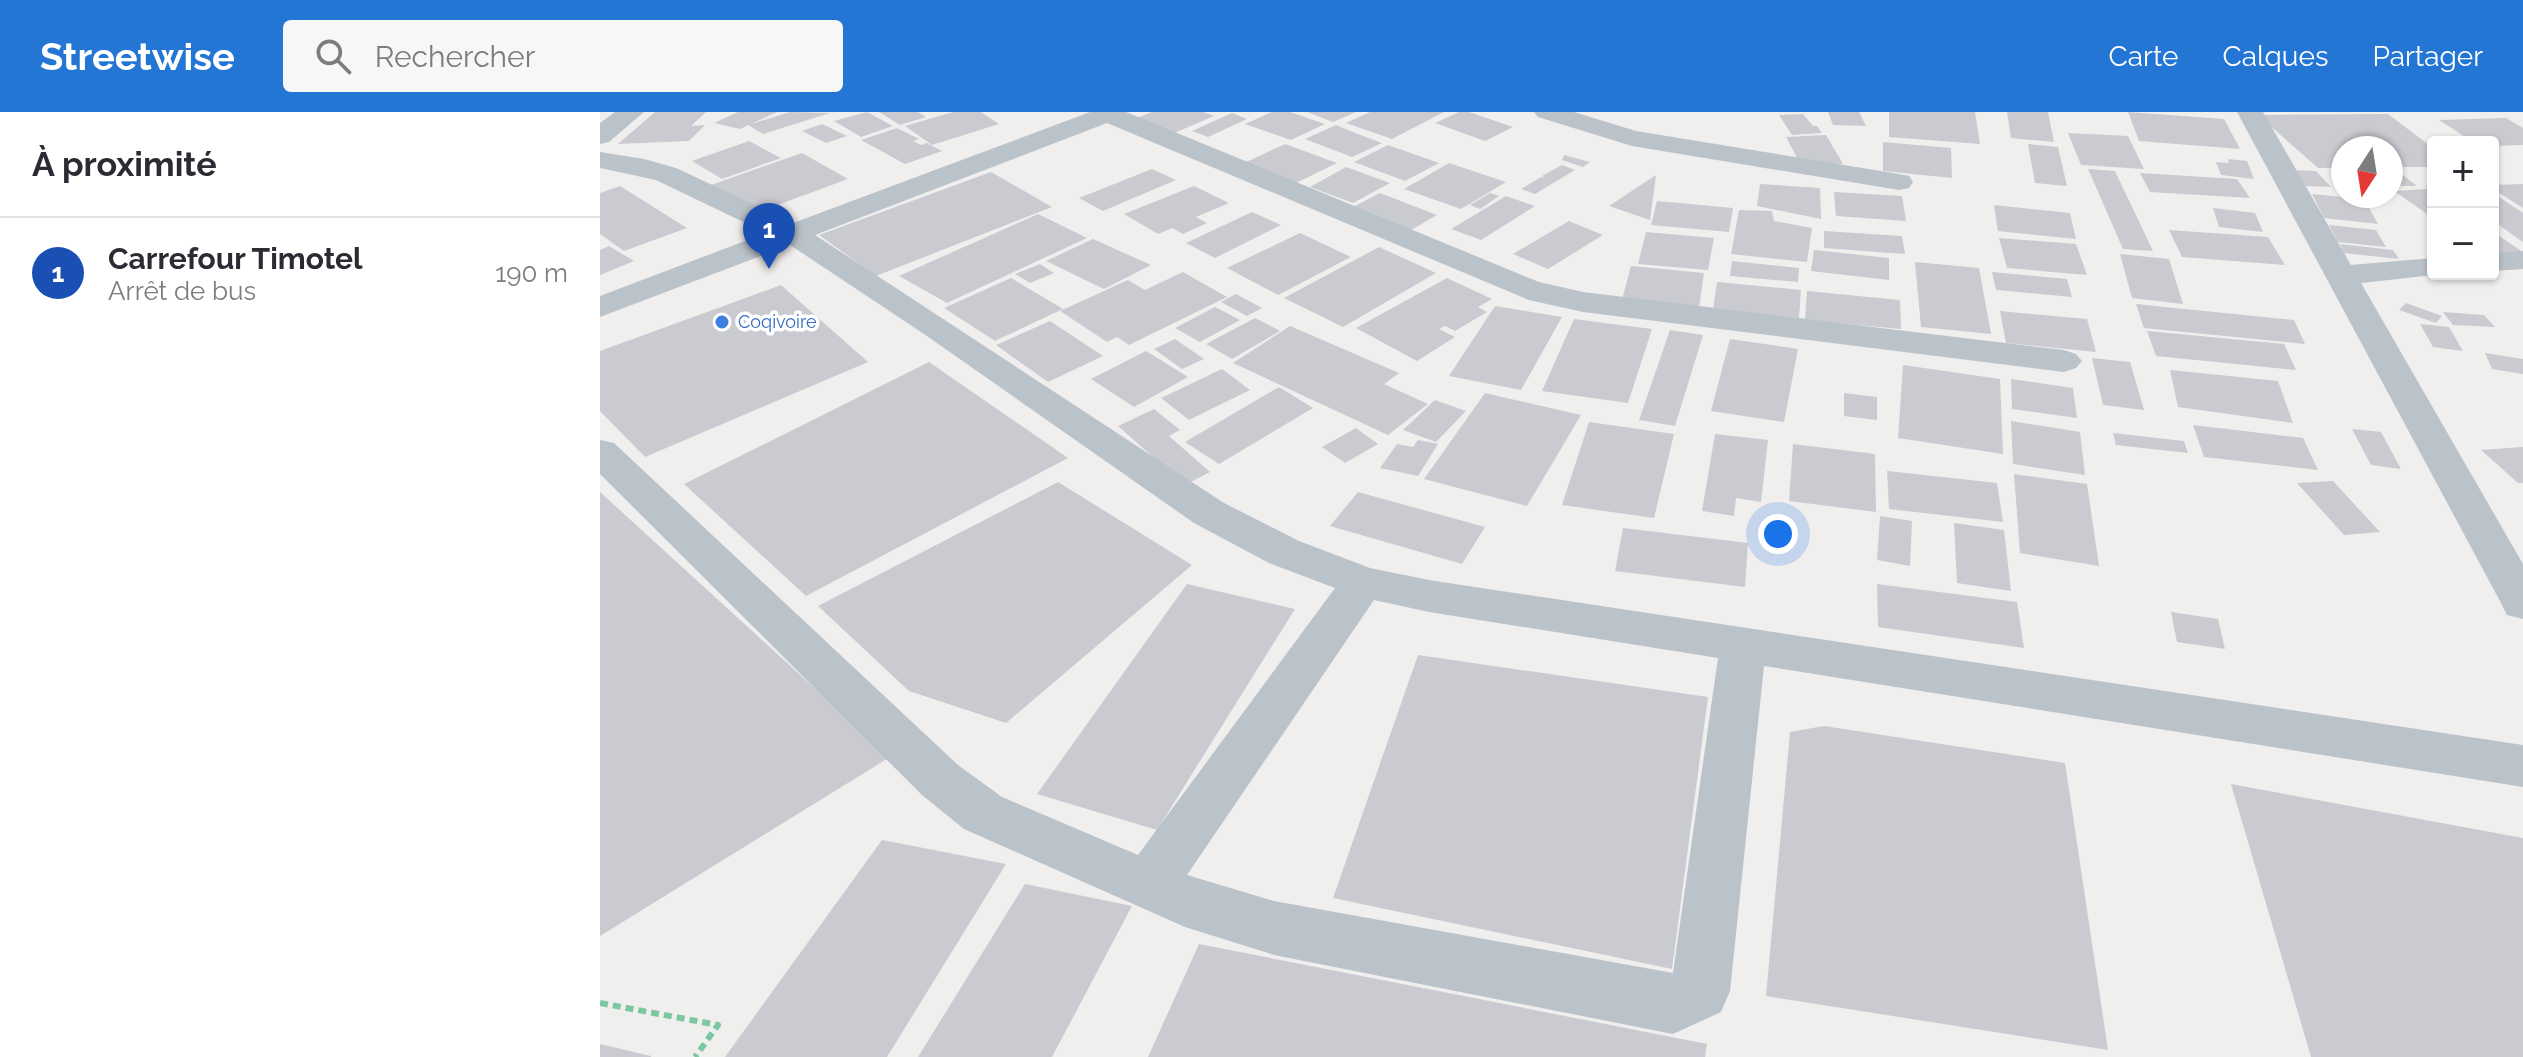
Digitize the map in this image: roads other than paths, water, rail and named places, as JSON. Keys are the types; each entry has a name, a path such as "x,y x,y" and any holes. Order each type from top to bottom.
{"street":[{"path":"600,136 631,112"},
{"path":"1547,112 1632,138 1899,182"},
{"path":"1656,112 1671,145"},
{"path":"2250,112 2523,603"},
{"path":"600,307 1110,113 1529,290 1583,302 2064,361"},
{"path":"600,160 666,174 794,235 936,327 1209,513 1284,552 1363,582 1429,596 2523,766"},
{"path":"2499,262 2523,260"},
{"path":"2340,275 2427,268"},
{"path":"600,452 940,780 983,813 1185,901 1274,928 1673,1004 1700,991 1743,644"},
{"path":"1148,886 1363,582"}],"place":[{"name":"Carrefour Timotel","path":"769,269"},
{"name":"Coqivoire","path":"722,322"}]}
